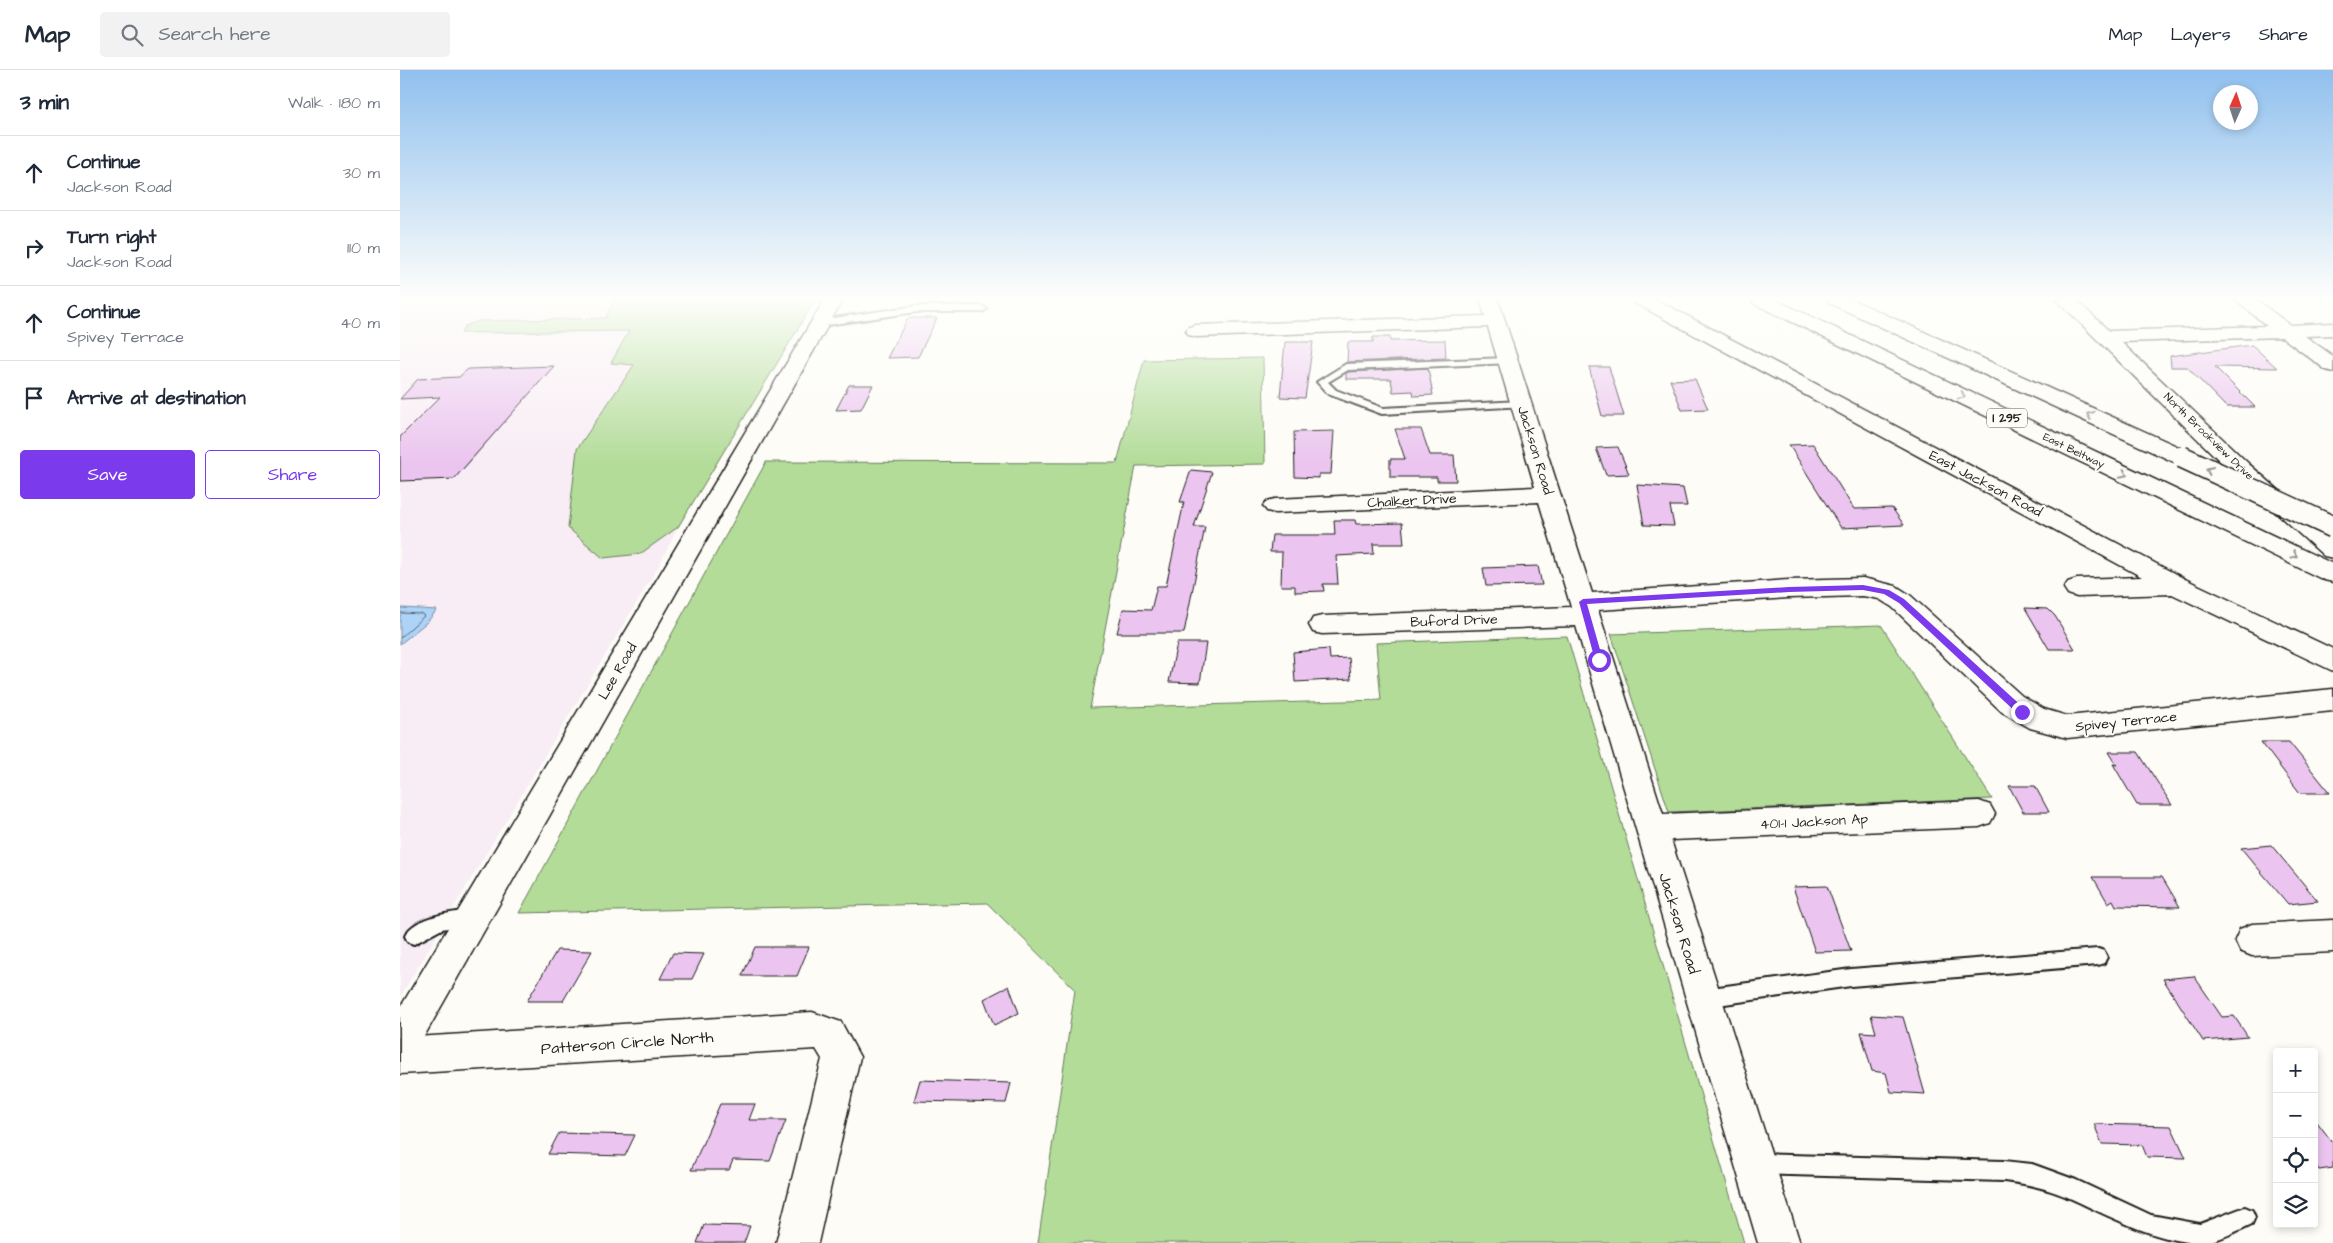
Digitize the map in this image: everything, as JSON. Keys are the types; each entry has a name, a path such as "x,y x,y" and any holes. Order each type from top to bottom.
{"main road":[{"name":"Lee Road","path":"400,1043 803,354"},
{"name":"Jackson Road","path":"1506,354 1779,1243"},
{"name":"East Jackson Road","path":"1744,354 2176,585 2333,661"},
{"name":"East Beltway","path":"1874,354 2333,574"},
{"name":"I 295","path":"1956,354 2333,527"},
{"name":"North Brookview Drive","path":"2124,354 2242,470 2333,550"},
{"path":"2318,354 2333,366"},
{"name":"Chalker Drive","path":"1275,506 1549,494"},
{"path":"2077,588 2176,585"},
{"name":"Spivey Terrace","path":"1584,609 1789,589 1863,587 1886,592 1901,601 2022,712 2041,722 2067,727 2333,700"},
{"name":"Buford Drive","path":"1322,625 1584,609"},
{"name":"401-1 Jackson Ap","path":"1650,828 1979,814"},
{"path":"2252,940 2333,936"},
{"name":"Patterson Circle North","path":"400,1056 812,1030 828,1035 841,1057 797,1243"}],"lane":[{"path":"1508,361 1346,367 1322,382 1332,392 1382,411 1521,404"},
{"path":"414,936 439,922 473,918"},
{"path":"1703,998 1792,983 1880,974 1933,972 2098,957"},
{"path":"1754,1164 2004,1171 2032,1174 2076,1190 2149,1225 2200,1234 2245,1217"}],"shaded area":[{"path":"400,354 616,354 611,363 634,365 577,449 640,554 678,527 658,567 400,997"}],"green space":[{"path":"616,354 783,354 678,527 640,554 603,558 568,528 577,449 634,365 611,363"},
{"path":"1263,358 1265,464 1136,466 1090,708 1381,700 1376,643 1567,636 1744,1243 1038,1243 1075,990 987,903 519,913 766,462 1117,463 1144,360"},
{"path":"1881,625 1992,799 1669,812 1611,634"}],"water":[{"path":"400,608 437,610 427,622 400,644"}],"building":[{"path":"889,354 920,354 918,357 887,358"},
{"path":"1284,354 1311,354 1305,398 1280,397"},
{"path":"1347,354 1446,354 1446,358 1347,362"},
{"path":"2187,354 2262,354 2277,368 2215,367 2255,407 2226,407 2187,367 2171,367 2170,356"},
{"path":"554,366 454,479 400,481 400,437 440,397 400,399 418,379 459,377 468,369"},
{"path":"1589,367 1609,367 1624,416 1602,416"},
{"path":"1428,368 1433,395 1414,396 1413,391 1393,392 1391,379 1346,379 1346,373 1349,372"},
{"path":"1695,379 1708,409 1682,410 1670,380"},
{"path":"849,385 873,385 861,409 836,410"},
{"path":"1395,429 1421,429 1430,455 1454,455 1456,481 1437,481 1437,477 1390,477 1390,459 1405,459"},
{"path":"1334,431 1331,474 1319,474 1319,478 1295,477 1294,432"},
{"path":"1813,444 1854,509 1892,508 1904,525 1841,528 1789,445"},
{"path":"1618,447 1629,474 1606,475 1596,448"},
{"path":"1191,470 1212,472 1194,527 1205,527 1184,633 1117,633 1123,609 1151,610 1157,586 1166,586 1184,502 1180,502"},
{"path":"1637,485 1683,488 1687,506 1670,506 1674,526 1644,525"},
{"path":"1334,520 1355,520 1356,524 1402,523 1404,544 1373,544 1374,554 1336,556 1338,584 1323,584 1324,591 1295,592 1295,586 1281,586 1282,552 1270,552 1272,535 1335,535"},
{"path":"1538,566 1542,585 1486,586 1483,568"},
{"path":"2025,608 2048,609 2055,616 2075,649 2049,649"},
{"path":"1177,643 1206,643 1200,683 1169,682"},
{"path":"1329,649 1330,659 1349,658 1351,679 1295,682 1293,652"},
{"path":"2261,742 2289,742 2330,793 2300,793"},
{"path":"2109,752 2138,752 2172,805 2137,805 2113,764 2117,765"},
{"path":"2009,786 2035,786 2049,812 2023,812"},
{"path":"2271,845 2318,901 2288,904 2241,848"},
{"path":"2093,877 2162,877 2180,907 2116,906 2113,900 2108,903"},
{"path":"1827,886 1851,951 1815,952 1793,887"},
{"path":"755,947 809,947 797,976 742,976"},
{"path":"557,950 592,951 563,1001 527,1001"},
{"path":"673,953 704,954 692,979 660,979"},
{"path":"2194,976 2222,1017 2234,1016 2248,1037 2203,1041 2163,979"},
{"path":"1009,986 1019,1013 994,1025 984,999"},
{"path":"1871,1015 1903,1017 1925,1094 1891,1092 1886,1073 1872,1071 1861,1032 1876,1033"},
{"path":"920,1080 1011,1083 1006,1103 914,1101"},
{"path":"720,1104 755,1104 749,1120 786,1120 770,1161 733,1160 729,1170 691,1170"},
{"path":"2318,1123 2333,1143 2333,1168 2319,1170"},
{"path":"2094,1124 2171,1126 2186,1158 2147,1157 2142,1145 2102,1144"},
{"path":"559,1133 635,1135 625,1156 548,1154"},
{"path":"704,1225 750,1226 744,1243 697,1243"}],"route":[{"path":"1599,660 1583,602 1789,589 1863,587 1886,592 1901,601 2004,698 2022,712"}]}
